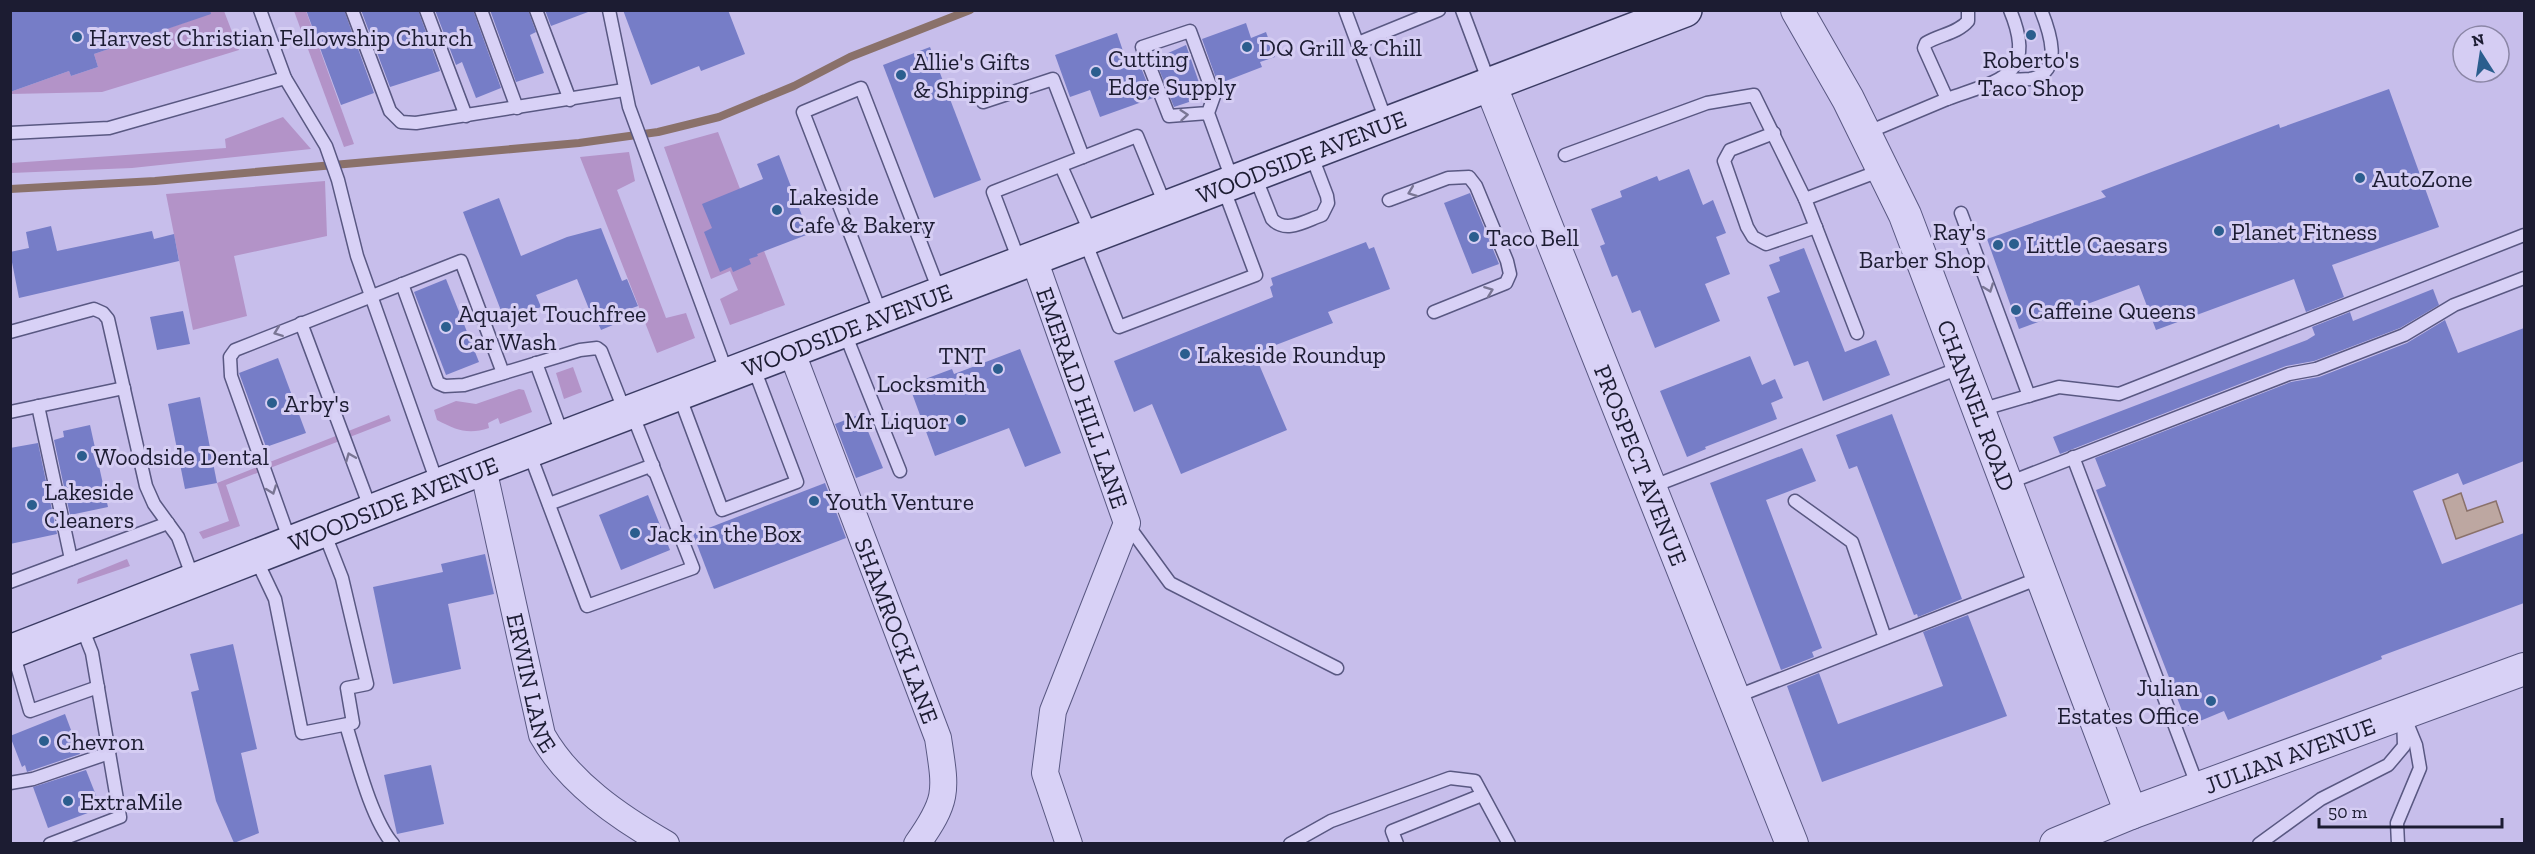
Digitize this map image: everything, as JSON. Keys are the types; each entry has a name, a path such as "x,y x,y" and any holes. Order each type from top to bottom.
{"main road":[{"name":"WOODSIDE AVENUE","path":"11,651 255,555 1684,10"}],"street":[{"name":"CHANNEL ROAD","path":"1797,10 1865,134 1905,215 2131,813"},
{"name":"PROSPECT AVENUE","path":"1490,84 1792,843"},
{"name":"EMERALD HILL LANE","path":"1027,262 1127,523 1053,711 1046,773 1069,843"},
{"name":"SHAMROCK LANE","path":"791,350 938,738 946,787 938,814 917,843"},
{"name":"ERWIN LANE","path":"483,468 542,735 555,758 602,803 666,843"},
{"name":"JULIAN AVENUE","path":"2056,843 2198,788 2524,669"}],"lane":[{"path":"260,10 285,78 326,146 338,180 357,256 438,485"},
{"path":"352,10 390,111 401,122 416,123 466,116 624,90"},
{"path":"426,10 466,116"},
{"path":"481,10 517,108"},
{"path":"536,10 570,100"},
{"path":"609,10 624,90 645,154 740,370 797,482 722,510 678,394"},
{"path":"1345,10 1388,124"},
{"path":"1358,43 1439,10"},
{"path":"1462,10 1490,84"},
{"path":"1947,99 1924,48 1926,43 1932,39 1963,27 1968,21 1968,10"},
{"path":"1865,134 2001,79 2011,72 2020,51 2020,40 2010,10"},
{"path":"2001,79 2032,79 2042,73 2049,63 2053,41 2041,10"},
{"path":"1061,166 1119,327 1130,323 1256,275 1237,182 1208,112 1214,96 1190,31 1142,47 1168,116 1208,112"},
{"path":"10,133 110,128 285,78"},
{"path":"983,102 1053,79 1083,157"},
{"path":"882,316 803,112 861,88 940,294"},
{"path":"1565,156 1707,103 1754,95 1805,199 1857,333"},
{"path":"1774,133 1730,150 1724,161 1747,227 1753,237 1766,244 1816,226"},
{"path":"1027,262 993,192 1137,136 1167,208"},
{"path":"1237,182 1277,225 1293,226 1312,219 1322,215 1328,203 1311,154"},
{"path":"1805,199 1883,169"},
{"path":"1389,200 1448,178 1469,177 1476,186 1498,240 1509,268 1506,283 1434,312"},
{"path":"1961,213 2029,396"},
{"path":"1978,410 2059,387 2119,394 2524,235"},
{"path":"291,542 231,376 230,357 244,344 461,261 503,373"},
{"path":"2006,483 2289,374 2316,369 2404,335 2454,305 2524,278"},
{"path":"402,284 438,383 445,386 464,385 580,350 597,348 601,351 653,465 693,568 586,606 529,451"},
{"path":"10,332 94,309 103,313 108,319 146,486 154,504 178,537 194,580"},
{"path":"301,323 372,511"},
{"path":"844,330 900,471"},
{"path":"536,363 563,437"},
{"path":"1650,488 1962,367"},
{"path":"10,412 124,388"},
{"path":"38,406 71,559"},
{"path":"2073,457 2198,788"},
{"path":"549,504 653,465"},
{"path":"1795,501 1852,542 1885,638"},
{"path":"10,582 168,523"},
{"path":"1127,523 1170,583 1337,668"},
{"path":"255,555 275,599 302,733 353,723 346,688 367,684 342,578 323,530"},
{"path":"1734,697 2042,577"},
{"path":"50,843 120,818 92,653 81,624"},
{"path":"11,651 30,711 98,687"},
{"path":"2259,843 2321,799 2388,765 2404,746 2403,713"},
{"path":"2398,843 2397,823 2420,768 2416,745 2403,713"},
{"path":"346,725 367,791 387,837 393,843"},
{"path":"10,783 33,779 109,753"},
{"path":"1290,843 1330,821 1450,778 1475,781 1509,843"},
{"path":"1396,843 1392,831 1482,795"}],"shaded area":[{"path":"189,11 224,11 239,50 102,92 11,94 10,92 69,71 71,76 98,67 94,54 192,20"},
{"path":"294,11 306,11 354,144 344,147"},
{"path":"283,117 311,149 132,168 11,173 11,163 226,148 225,139"},
{"path":"718,132 785,305 730,325 720,299 738,290 730,271 711,279 664,147"},
{"path":"629,152 635,181 617,190 666,318 686,313 695,338 657,353 580,157"},
{"path":"325,181 327,236 234,256 247,316 193,330 166,194"},
{"path":"573,367 582,392 564,399 556,373"},
{"path":"519,389 524,390 532,412 500,424 498,418 488,423 489,428 475,431 456,429 437,420 434,410 456,401 476,404"},
{"path":"389,415 391,421 226,485 240,526 203,539 199,532 229,521 217,483"},
{"path":"2461,493 2467,511 2496,501 2503,522 2456,539 2443,500"},
{"path":"127,559 130,566 77,584 78,579"}],"building":[{"name":"Harvest Christian Fellowship Church","path":"10,10 210,10 211,14 94,54 98,67 71,76 69,71 10,92"},
{"path":"306,10 344,10 374,93 341,105"},
{"path":"361,10 418,10 440,71 390,87"},
{"path":"435,10 473,10 501,88 476,98 462,62 456,65"},
{"path":"490,10 528,10 536,32 530,35 544,73 516,82"},
{"path":"545,10 587,10 588,12 551,26"},
{"path":"623,10 728,10 745,54 701,71 699,66 651,85"},
{"name":"DQ Grill & Chill","path":"1246,23 1251,38 1266,32 1275,57 1260,62 1262,67 1218,84 1202,39"},
{"name":"Cutting Edge Supply","path":"1117,33 1129,69 1140,65 1153,98 1100,117 1090,90 1070,97 1055,55"},
{"path":"1186,45 1204,97 1174,107 1155,59"},
{"path":"930,47 981,180 934,198 883,65"},
{"path":"2389,89 2439,227 2332,265 2344,297 2306,312 2294,279 2156,330 2139,285 2019,329 1987,239 2106,197 2101,191 2279,124 2280,128"},
{"path":"779,155 809,234 757,254 758,256 749,259 751,264 733,272 731,267 720,272 704,232 712,228 702,204 763,179 757,164"},
{"path":"1689,169 1703,205 1713,200 1726,233 1716,237 1730,274 1705,284 1720,321 1655,348 1640,310 1632,313 1617,275 1612,277 1600,246 1605,244 1591,209 1622,197 1620,191 1657,176 1659,181"},
{"name":"Taco Bell","path":"1470,193 1499,264 1472,274 1444,203"},
{"path":"499,198 521,256 567,237 601,228 622,281 627,279 638,306 624,311 627,319 601,330 598,323 595,324 577,279 536,295 541,307 505,321 463,212"},
{"path":"51,226 57,251 152,231 154,239 174,234 179,261 19,298 10,252 29,248 26,232"},
{"path":"1366,242 1369,249 1374,247 1390,289 1328,312 1333,323 1268,348 1271,357 1258,362 1287,430 1181,474 1152,404 1134,412 1114,361 1273,297 1270,287 1273,285 1271,278"},
{"path":"1804,248 1845,352 1876,340 1890,375 1823,401 1808,361 1794,366 1767,297 1780,292 1769,265 1780,261 1779,257"},
{"name":"Aquajet Touchfree Car Wash","path":"446,279 479,362 446,375 414,292"},
{"path":"2433,289 2439,305 2400,328 2314,361 2286,366 2060,454 2053,437 2307,340 2315,335 2312,327 2350,312 2353,321"},
{"path":"183,311 190,344 157,350 150,317"},
{"path":"2445,320 2458,353 2524,328 2524,461 2463,485 2458,473 2413,491 2442,564 2524,533 2524,603 2381,656 2382,659 2228,720 2224,711 2188,726 2096,490 2106,486 2095,458 2291,382 2319,377 2407,343"},
{"path":"1020,349 1061,453 1025,467 1009,428 935,456 909,385 952,369 954,374"},
{"path":"1750,356 1762,385 1775,379 1783,398 1771,403 1777,419 1705,447 1706,449 1687,457 1660,391"},
{"name":"Arby's","path":"278,358 306,433 266,447 239,373"},
{"path":"200,397 217,483 185,489 168,404"},
{"path":"861,414 883,468 856,478 835,424"},
{"path":"1892,414 1962,599 1918,617 1917,614 1914,615 1857,466 1849,469 1836,435"},
{"name":"Woodside Dental","path":"90,425 108,507 70,515 54,440 64,437 63,431"},
{"name":"Lakeside Cleaners","path":"38,443 57,534 10,544 10,448"},
{"path":"1802,448 1816,481 1766,500 1822,648 1812,652 1814,657 1781,670 1710,483"},
{"path":"825,483 846,538 714,589 693,534"},
{"name":"Jack in the Box","path":"648,495 670,550 621,570 599,515"},
{"path":"485,554 494,594 448,604 461,669 393,684 373,587 443,572 441,564"},
{"path":"1968,615 2007,716 1822,782 1787,686 1819,673 1838,724 1943,686 1923,632"},
{"path":"233,644 257,749 241,753 259,833 234,843 216,801 191,692 199,690 190,654"},
{"name":"Chevron","path":"65,714 80,754 27,772 25,765 22,767 10,736"},
{"path":"431,765 444,824 397,834 384,775"},
{"name":"ExtraMile","path":"86,770 101,808 48,828 33,787"}],"waterway":[{"path":"10,189 155,181 579,143 658,132 719,117 794,86 850,57 970,10"}],"place":[{"name":"Roberto's Taco Shop","path":"2031,35"},
{"name":"Harvest Christian Fellowship Church","path":"77,37"},
{"name":"DQ Grill & Chill","path":"1247,47"},
{"name":"Cutting Edge Supply","path":"1096,72"},
{"name":"Allie's Gifts & Shipping","path":"901,75"},
{"name":"AutoZone","path":"2360,178"},
{"name":"Lakeside Cafe & Bakery","path":"777,210"},
{"name":"Planet Fitness","path":"2219,231"},
{"name":"Taco Bell","path":"1474,237"},
{"name":"Little Caesars","path":"2014,244"},
{"name":"Ray's Barber Shop","path":"1998,245"},
{"name":"Caffeine Queens","path":"2016,310"},
{"name":"Aquajet Touchfree Car Wash","path":"446,327"},
{"name":"Lakeside Roundup","path":"1185,354"},
{"name":"TNT Locksmith","path":"998,369"},
{"name":"Arby's","path":"272,403"},
{"name":"Mr Liquor","path":"961,420"},
{"name":"Woodside Dental","path":"82,456"},
{"name":"Youth Venture","path":"814,501"},
{"name":"Lakeside Cleaners","path":"32,505"},
{"name":"Jack in the Box","path":"635,533"},
{"name":"Julian Estates Office","path":"2211,701"},
{"name":"Chevron","path":"44,741"},
{"name":"ExtraMile","path":"68,801"}]}
